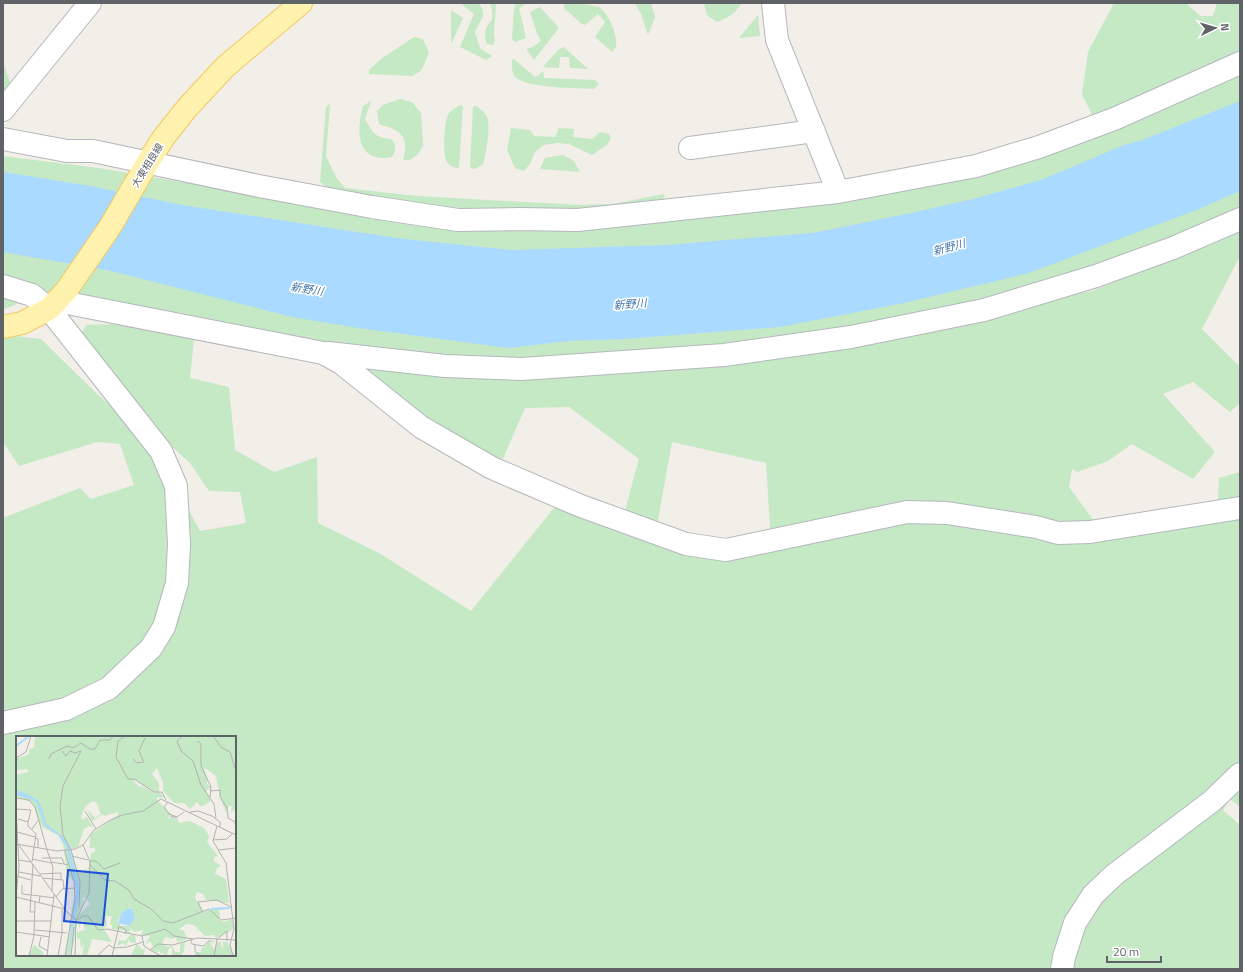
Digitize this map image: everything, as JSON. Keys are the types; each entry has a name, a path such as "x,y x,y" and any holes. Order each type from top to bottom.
{"main road":[{"name":"大東相良線","path":"3,327 22,323 57,300 110,226 145,166 164,137 187,108 225,67 296,5"}],"street":[{"path":"3,110 90,3"},
{"path":"773,3 777,40 838,192"},
{"path":"3,139 68,151 93,151 145,166 372,207 458,220 578,220 838,192 976,166 1039,147 1114,119 1240,63"},
{"path":"690,148 814,131"},
{"path":"3,286 32,295 323,352 445,366 522,369 724,355 851,337 984,310 1096,276 1173,248 1240,219"},
{"path":"3,723 66,709 109,688 151,648 164,627 176,583 179,544 176,486 160,451 57,300"},
{"path":"323,352 341,364 421,427 492,468 581,506 686,544 726,550 907,512 948,512 1058,533 1090,532 1240,508"},
{"path":"1062,969 1064,957 1075,923 1093,895 1114,876 1212,801 1240,774"}],"green space":[{"path":"460,3 478,3 483,10 482,17 475,32 480,48 492,56 486,60 460,47 474,14"},
{"path":"490,3 496,3 494,29 495,40 493,45 487,44 485,37 486,28 492,20"},
{"path":"516,3 527,3 519,8 526,38 515,42 512,39 514,9"},
{"path":"564,3 596,6 603,10 612,25 616,37 616,47 612,52 595,37 605,22 598,14 585,25 564,8"},
{"path":"635,3 651,3 655,17 648,35 641,14"},
{"path":"704,3 742,3 731,15 717,22 707,15"},
{"path":"1114,3 1186,3 1200,16 1213,16 1217,3 1240,3 1240,57 1094,119 1082,94 1088,52"},
{"path":"540,7 559,28 534,60 526,49 533,47 541,41 530,12"},
{"path":"451,10 463,18 451,44"},
{"path":"758,15 760,36 739,38"},
{"path":"414,37 423,39 429,53 421,71 412,76 369,74 369,70 381,59"},
{"path":"564,47 588,69 570,68 569,57 560,57 559,68 543,67 559,49"},
{"path":"514,59 535,77 543,71 544,78 595,80 599,84 594,89 543,86 524,82 518,79 513,73 512,60"},
{"path":"3,63 13,91 3,99"},
{"path":"1240,74 1240,217 1205,234 906,326 1092,291 1240,232 1240,256 1202,329 1240,367 1240,405 1239,404 1230,412 1193,382 1163,394 1215,452 1193,479 1132,444 1108,461 1077,472 1072,469 1069,487 1100,529 1240,510 1240,807 1230,799 1223,810 1240,825 1240,969 3,969 3,518 80,488 91,499 134,485 120,444 97,442 19,466 3,442 3,338 15,336 41,339 98,395 125,418 176,486 200,531 246,523 240,492 209,491 190,463 152,429 79,335 87,325 126,324 194,339 190,378 229,387 235,450 274,472 317,457 318,523 379,553 471,611 557,504 623,518 639,459 569,407 525,408 501,463 431,429 353,361 442,358 265,339 44,292 3,310 3,156 99,168 340,209 480,229 976,166","holes":["672,442 766,463 770,527 767,541 726,550 656,531"]},
{"path":"400,99 412,102 421,113 423,146 417,155 410,160 403,160 405,145 403,137 391,128 379,124 377,111 383,105"},
{"path":"371,101 365,119 375,134 393,141 395,148 392,157 380,158 371,156 365,151 361,144 360,126 363,106"},
{"path":"330,104 326,156 336,177 345,188 417,196 580,205 613,204 664,194 666,207 459,213 341,199 320,182 326,107"},
{"path":"460,105 463,106 459,168 451,166 447,162 444,145 448,115"},
{"path":"476,106 486,115 488,121 488,133 487,147 483,164 475,169 470,168 473,107"},
{"path":"511,128 530,130 534,136 555,137 559,128 574,129 573,137 592,139 600,132 609,134 611,138 607,145 592,155 569,144 558,143 544,145 535,152 530,164 524,171 515,168 507,150"},
{"path":"563,155 574,161 580,172 540,169 545,158"},
{"path":"1240,472 1240,497 1218,500 1219,478"}],"water":[{"name":"新野川","path":"1240,101 1240,191 1199,209 1029,273 904,303 780,327 624,339 569,341 508,348 358,328 292,317 111,271 3,252 3,172 90,186 182,205 396,238 511,250 666,245 813,233 973,199 1041,180 1124,145 1140,141"}]}
